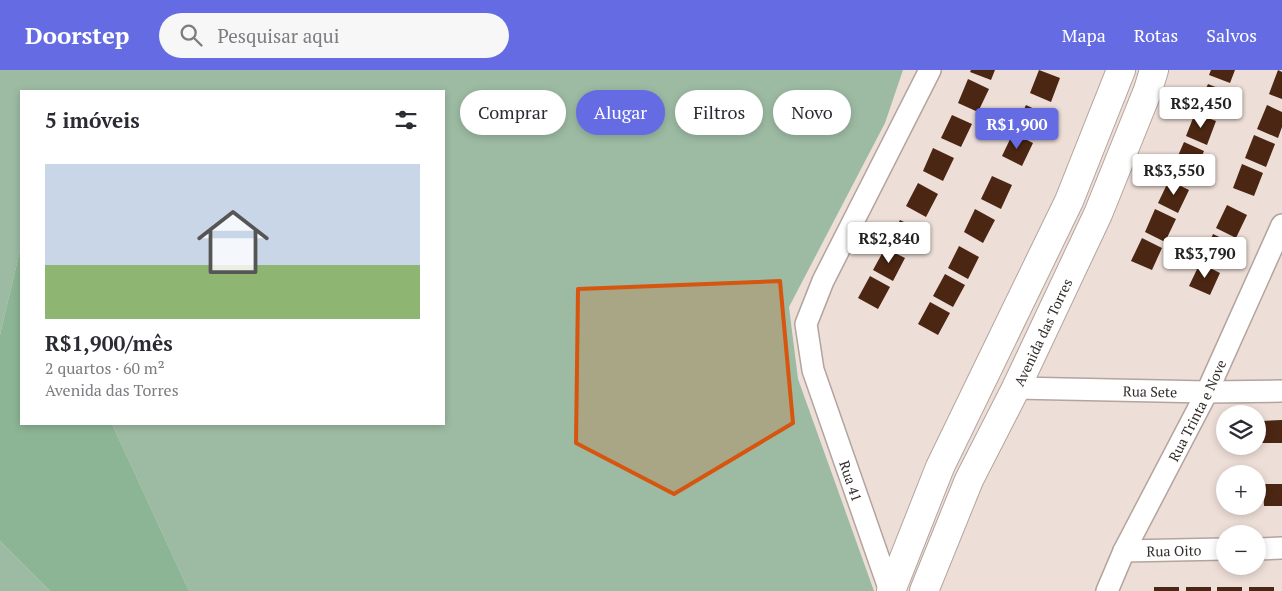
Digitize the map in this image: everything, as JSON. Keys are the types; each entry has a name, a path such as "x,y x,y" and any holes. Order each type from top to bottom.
{"main road":[{"path":"890,591 940,467 1069,201 1121,70"},
{"name":"Avenida das Torres","path":"924,591 969,480 1016,388 1098,214 1148,90 1154,70"}],"street":[{"name":"Rua 41","path":"890,591 813,370 806,324 823,281 930,70"},
{"name":"Rua Trinta e Nove","path":"1108,591 1124,551 1207,392 1282,225"},
{"name":"Rua Sete","path":"1016,388 1207,392 1282,391"},
{"path":"1266,549 1282,548"},
{"name":"Rua Oito","path":"1124,551 1216,549"}],"highlighted area":[{"path":"780,281 793,423 674,494 576,443 578,289"}],"green space":[{"path":"0,70 903,70 885,123 789,307 798,379 874,591 189,591 112,425 445,425 445,90 20,90 20,250 0,335"},
{"path":"20,250 20,425 112,425 189,591 50,591 0,541 0,335"},
{"path":"0,541 50,591 0,591"}],"building":[{"path":"971,70 995,70 991,80 970,72"},
{"path":"1039,70 1060,78 1051,102 1030,93"},
{"path":"1211,70 1235,70 1230,83 1209,75"},
{"path":"1278,70 1282,72 1282,99 1269,94"},
{"path":"968,79 989,89 978,112 958,103"},
{"path":"1208,84 1228,92 1219,115 1198,107"},
{"path":"1026,105 1047,115 1036,137 1015,128"},
{"path":"1267,105 1282,112 1282,127 1278,138 1257,129"},
{"path":"1195,113 1216,121 1207,145 1186,136"},
{"path":"952,115 972,124 961,147 941,138"},
{"path":"1013,133 1033,143 1022,166 1002,156"},
{"path":"1254,135 1275,144 1266,167 1245,158"},
{"path":"1184,142 1204,151 1195,174 1174,165"},
{"path":"933,148 954,158 943,181 923,171"},
{"path":"1242,164 1263,173 1254,196 1233,188"},
{"path":"992,176 1012,185 1001,209 981,199"},
{"path":"1169,180 1189,190 1178,213 1158,203"},
{"path":"918,183 938,194 926,217 906,206"},
{"path":"1227,205 1247,215 1236,238 1216,228"},
{"path":"975,209 995,220 983,243 964,232"},
{"path":"1155,209 1176,219 1165,242 1145,232"},
{"path":"900,220 920,230 908,253 888,242"},
{"path":"1213,234 1234,244 1223,267 1203,257"},
{"path":"1142,238 1162,248 1152,270 1131,261"},
{"path":"959,246 979,257 968,279 948,268"},
{"path":"885,248 905,258 893,281 873,270"},
{"path":"1200,263 1220,273 1210,295 1189,286"},
{"path":"945,274 965,285 953,307 933,296"},
{"path":"870,276 890,287 878,309 858,298"},
{"path":"930,302 950,313 938,335 918,324"},
{"path":"1282,420 1282,443 1266,443 1266,421"},
{"path":"1266,484 1282,484 1282,506 1266,506"},
{"path":"1154,587 1179,587 1179,591 1154,591"},
{"path":"1186,587 1211,587 1211,591 1186,591"},
{"path":"1217,587 1242,587 1242,591 1217,591"},
{"path":"1249,587 1274,587 1274,591 1249,591"}]}
